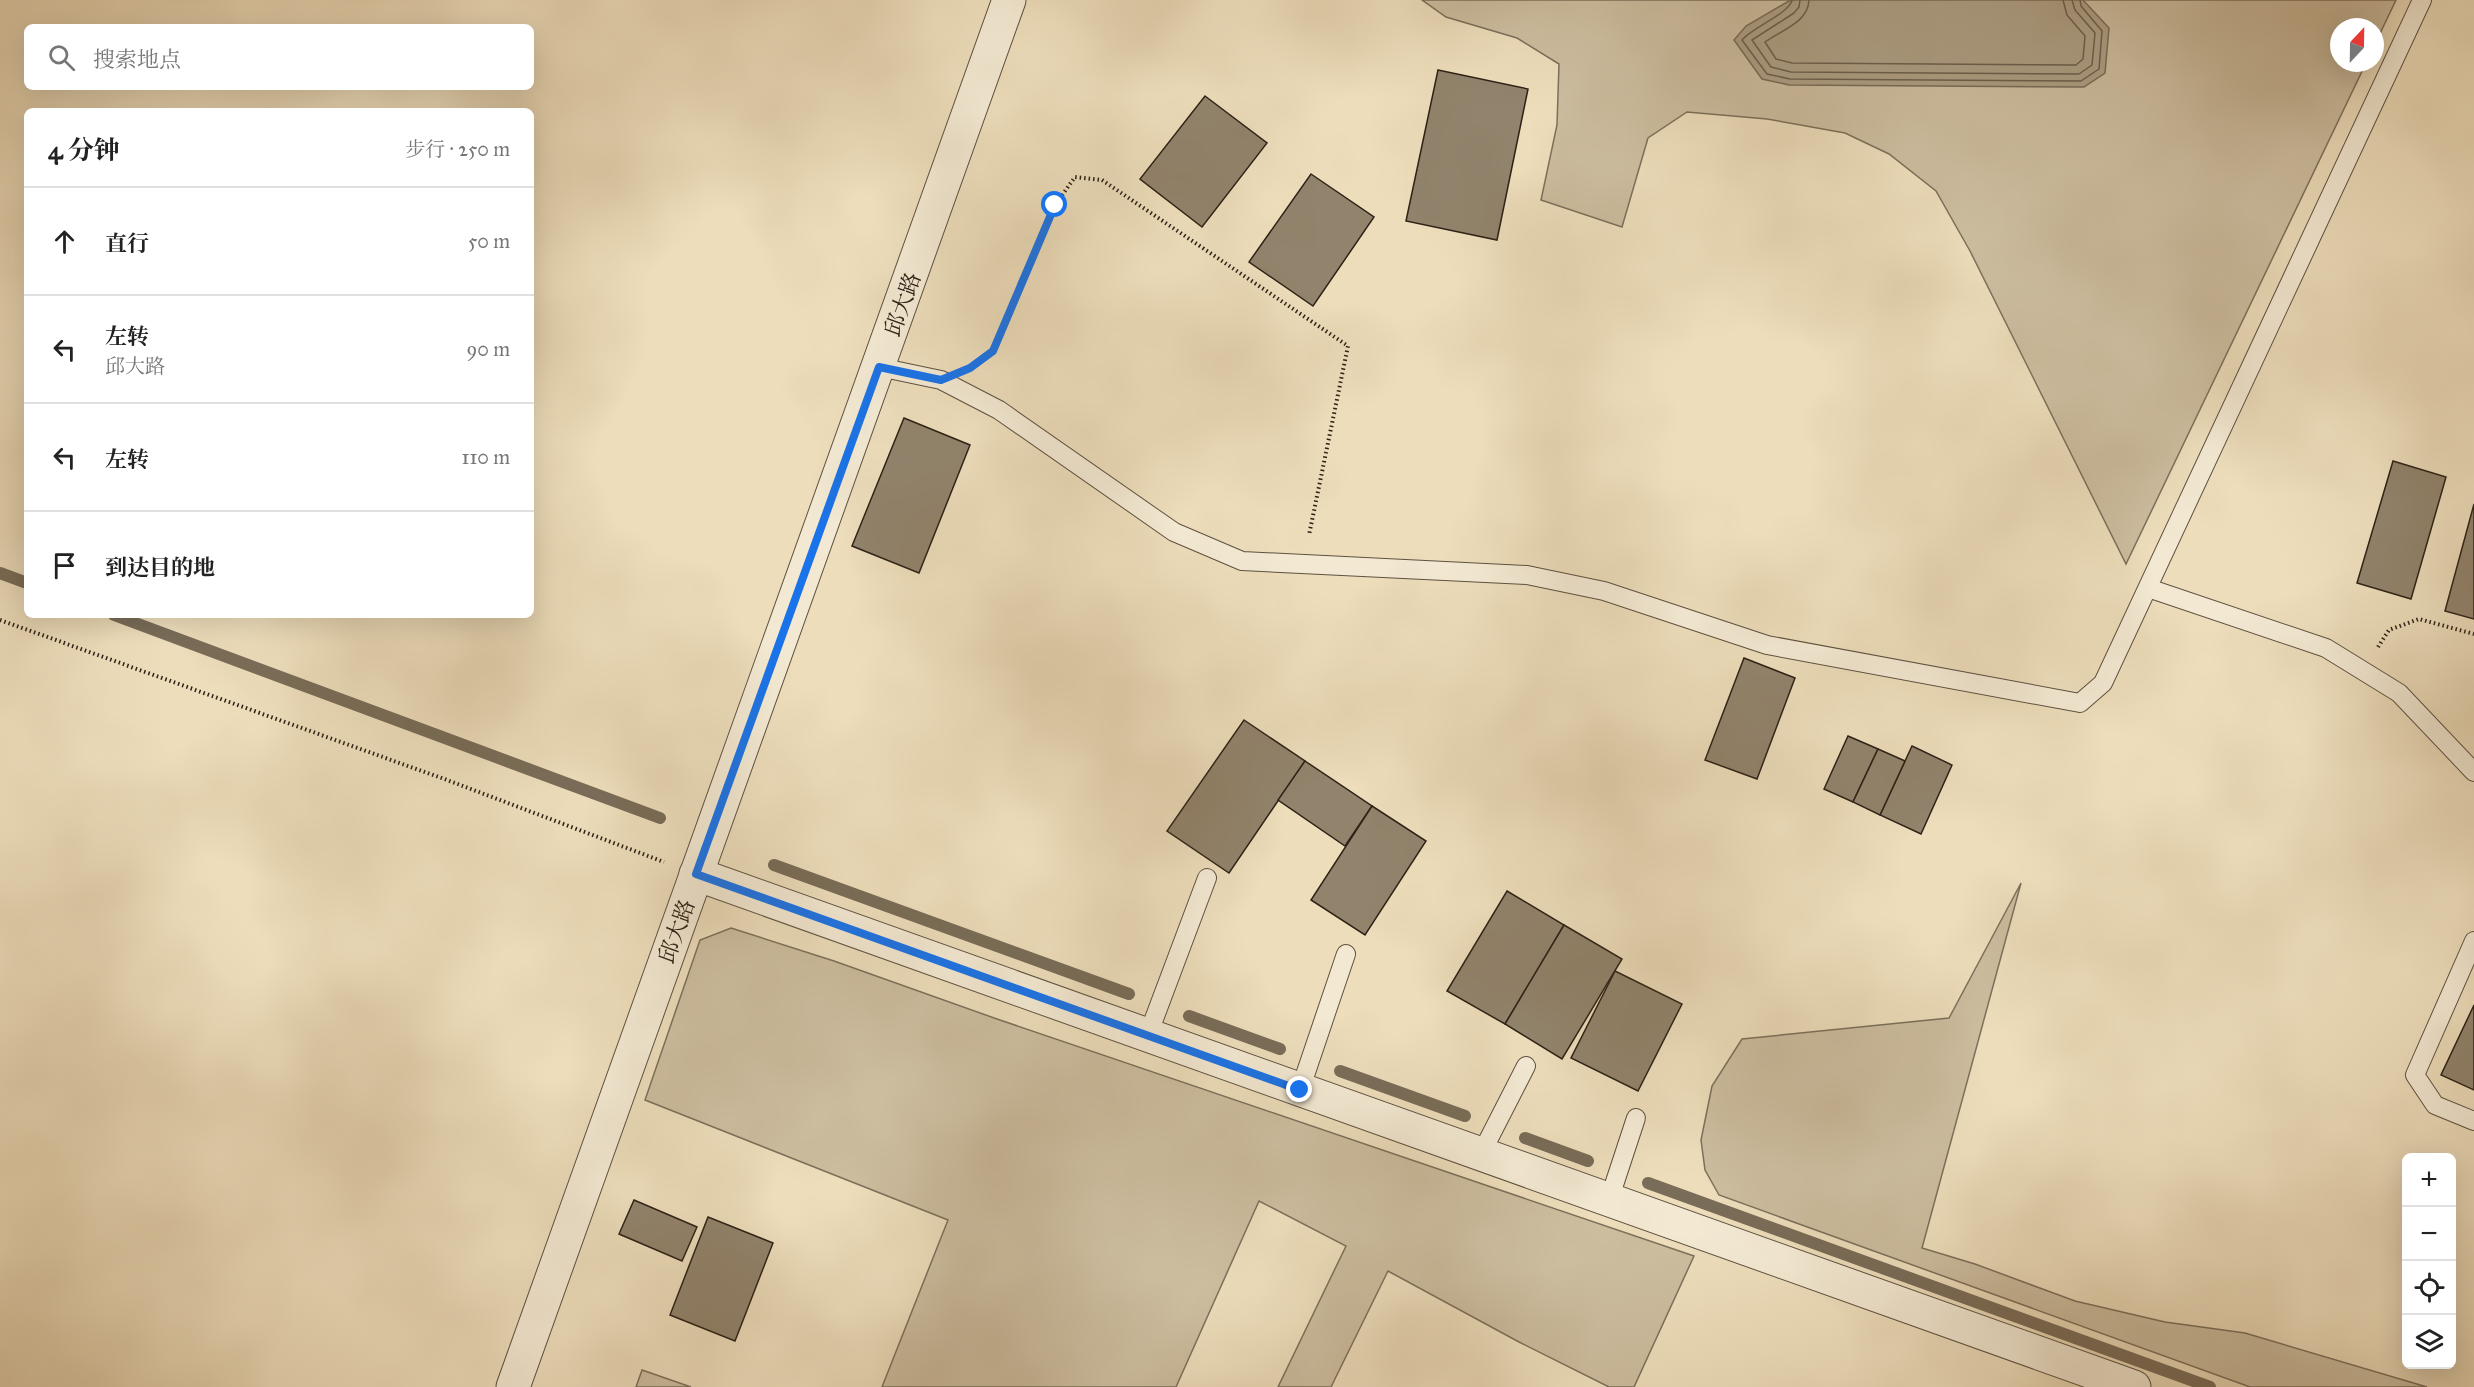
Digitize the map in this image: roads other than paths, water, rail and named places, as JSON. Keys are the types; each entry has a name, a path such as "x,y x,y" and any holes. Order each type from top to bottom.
{"street":[{"name":"邱大路","path":"513,1387 1010,0"},
{"path":"696,874 2134,1387"}],"lane":[{"path":"879,367 941,380 999,410 1174,532 1242,561 1527,575 1604,591 1767,645 2080,703 2103,683 2422,0"},
{"path":"2148,588 2326,648 2399,693 2474,772"},
{"path":"1148,1035 1207,878"},
{"path":"2474,941 2415,1075 2435,1105 2474,1121"},
{"path":"1300,1090 1346,954"},
{"path":"1481,1154 1526,1066"},
{"path":"1609,1200 1636,1118"}],"water":[{"path":"2083,0 2109,28 2105,73 2084,87 1789,85 1762,79 1734,40 1746,26 1789,1"}],"waterway":[{"path":"0,573 24,582"},
{"path":"122,618 660,818"},
{"path":"774,865 1129,994"},
{"path":"1189,1016 1280,1049"},
{"path":"1340,1071 1465,1116"},
{"path":"1525,1138 1588,1161"},
{"path":"1648,1183 2210,1387"}]}
